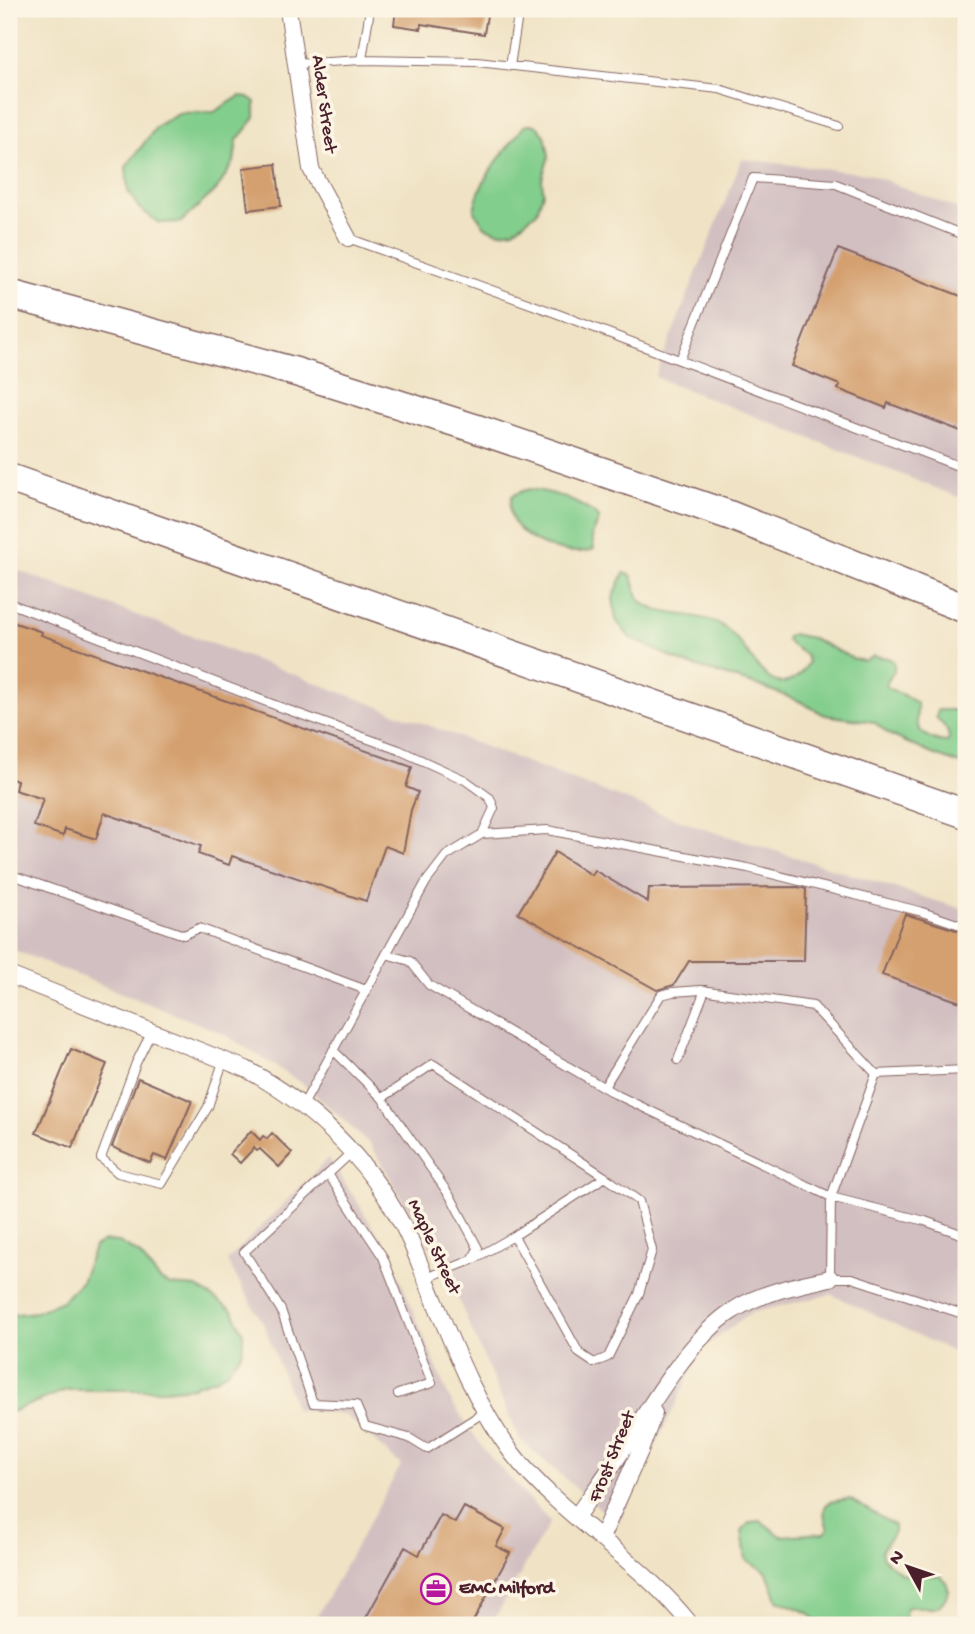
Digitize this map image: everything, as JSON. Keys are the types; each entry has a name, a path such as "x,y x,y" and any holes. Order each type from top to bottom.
{"highway":[{"path":"9,294 296,372 474,428 729,515 966,608"},
{"path":"9,478 966,814"}],"street":[{"name":"Alder Street","path":"288,9 311,169 348,238"},
{"name":"Maple Street","path":"9,975 224,1059 264,1079 303,1105 333,1132 369,1173 402,1224 471,1382 500,1434 523,1466 551,1496 653,1583 691,1625"},
{"name":"Frost Street","path":"576,1517 661,1391 713,1327 732,1311 768,1294 830,1278"},
{"name":"Frost Street","path":"601,1538 637,1457 661,1391"}],"lane":[{"path":"362,60 370,9"},
{"path":"510,66 519,9"},
{"path":"295,64 362,60 477,62 719,89 839,126"},
{"path":"680,360 753,178 836,184 966,236"},
{"path":"348,238 558,314 966,469"},
{"path":"9,603 399,750 465,780 490,798 494,808 482,834"},
{"path":"303,1105 426,882 446,856 482,834 547,830 748,868 919,911 966,927"},
{"path":"9,874 184,935 199,928 366,990"},
{"path":"386,954 410,961 429,985 604,1087 831,1197 925,1221 966,1237"},
{"path":"604,1087 661,995 705,990 813,1006 876,1074 966,1070"},
{"path":"678,1060 705,990"},
{"path":"152,1031 135,1063 101,1158 118,1174 162,1184 208,1107 224,1059"},
{"path":"333,1049 382,1098 452,1199 478,1248 472,1260"},
{"path":"382,1098 433,1064 639,1201 652,1250 639,1294 608,1357 594,1363 579,1353 514,1236"},
{"path":"876,1074 831,1197 830,1278 852,1278 966,1315"},
{"path":"352,1152 244,1252 281,1310 313,1403 356,1405 365,1426 409,1438 426,1449 486,1411"},
{"path":"328,1174 383,1257 432,1383 398,1394"},
{"path":"426,1278 472,1260 605,1177"}],"shaded area":[{"path":"742,159 869,174 966,212 966,500 655,377"},
{"path":"9,567 698,827 966,910 966,1358 831,1294 750,1313 702,1349 618,1524 520,1440 453,1288 371,1145 302,1083 222,1033 9,948"},
{"path":"329,1158 388,1250 449,1398 485,1451 550,1522 491,1625 332,1625 317,1616 401,1465 344,1414 296,1410 264,1325 227,1261"}],"green space":[{"path":"240,96 255,102 255,118 237,140 234,162 217,189 181,222 159,223 139,208 128,191 126,167 157,126 181,113 214,112"},
{"path":"532,124 545,136 549,156 537,212 514,230 499,232 485,227 474,211 481,188 493,166 524,126"},
{"path":"529,489 566,498 599,517 592,535 594,549 584,552 560,550 535,541 517,527 510,512 512,496"},
{"path":"624,573 631,575 638,597 647,606 699,617 725,628 739,641 762,672 775,681 792,680 808,663 806,655 786,640 792,634 812,638 854,659 865,661 873,656 888,658 894,662 894,671 886,684 888,688 917,703 918,726 926,735 943,742 949,739 946,729 936,717 938,710 953,710 966,715 966,766 890,735 874,722 825,715 799,701 684,663 630,638 616,620 613,598"},
{"path":"104,1241 119,1242 139,1254 160,1280 170,1285 197,1287 233,1311 243,1333 241,1354 225,1373 194,1387 162,1390 66,1390 9,1413 9,1315 36,1312 62,1301 81,1282 94,1247"},
{"path":"850,1499 894,1525 894,1532 881,1551 883,1558 902,1574 940,1576 946,1582 949,1591 940,1605 935,1608 906,1608 907,1622 913,1625 820,1625 809,1613 777,1600 767,1572 746,1560 742,1531 750,1522 761,1521 781,1536 824,1533 828,1529 824,1514 826,1505"}],"building":[{"path":"396,9 488,9 484,34 421,24 421,29 394,25"},
{"path":"276,164 281,206 248,210 243,168"},
{"path":"838,249 966,298 966,433 888,403 886,408 838,389 840,385 792,366"},
{"path":"9,621 42,632 41,635 412,767 406,787 418,792 411,810 403,853 385,846 366,901 232,856 229,865 198,854 201,846 104,813 96,839 65,829 63,836 34,826 43,799 15,790 17,781 9,778"},
{"path":"555,852 591,875 594,870 648,902 649,888 806,889 804,961 689,961 674,985 657,990 518,913"},
{"path":"905,914 966,933 966,1004 882,975"},
{"path":"71,1049 107,1064 72,1148 36,1133"},
{"path":"138,1078 192,1101 167,1160 154,1155 150,1163 112,1147"},
{"path":"251,1131 260,1140 263,1136 267,1139 272,1133 292,1153 279,1167 260,1149 257,1151 254,1148 240,1163 230,1154"},
{"name":"EMC Milford","path":"464,1507 505,1529 496,1546 510,1553 471,1625 362,1625 405,1547 419,1555 441,1515 455,1523"}],"place":[{"name":"EMC Milford","path":"436,1589"}]}
